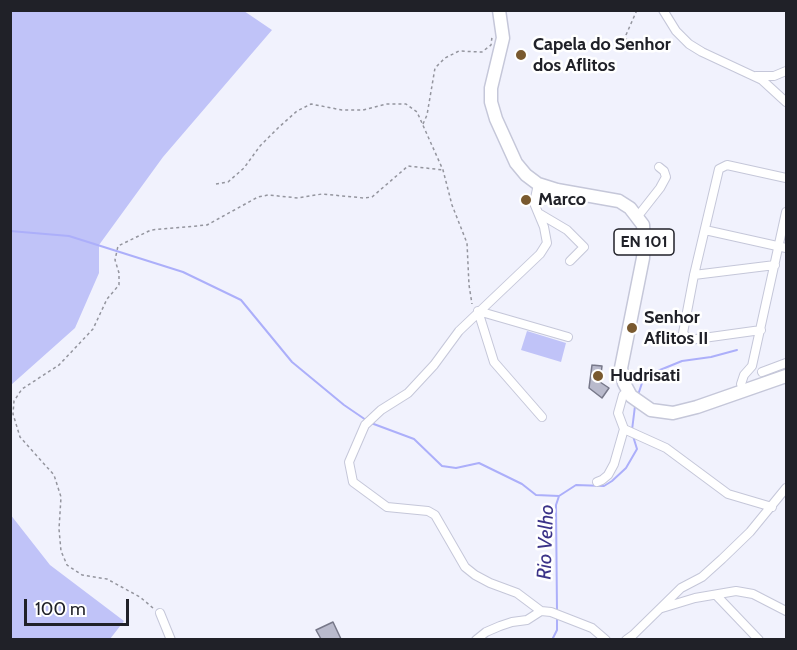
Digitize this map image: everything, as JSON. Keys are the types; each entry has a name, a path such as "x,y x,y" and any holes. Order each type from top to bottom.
{"main road":[{"name":"EN 101","path":"499,10 503,38 491,88 491,102 516,163 538,184 557,190 619,201 630,208 643,225 643,258 622,355 621,375 627,392"},
{"path":"627,392 645,407 662,413 682,411 743,391 764,378 786,376"}],"street":[{"path":"663,10 676,31 689,44 762,80 786,102"},
{"path":"754,76 774,76 786,71"},
{"path":"761,330 688,340 683,333 719,169 727,165 786,178"},
{"path":"638,216 666,177 664,171 658,167"},
{"path":"538,184 534,203 540,213 547,243 540,254 459,331 434,365 408,393 381,410 365,425 349,462 353,482 387,507 428,511 435,515 465,567 490,583 517,593 541,610 592,628 606,639"},
{"path":"743,391 741,384 744,375 752,366 775,265 783,247 786,212"},
{"path":"540,213 567,230 584,248 570,261"},
{"path":"705,230 783,247"},
{"path":"694,275 775,265"},
{"path":"478,311 568,337"},
{"path":"478,311 494,362 542,417"},
{"path":"752,366 764,378 786,363"},
{"path":"597,482 608,475 614,464 624,429 618,413 623,395 627,392"},
{"path":"624,429 666,448 728,494 772,507"},
{"path":"626,639 633,636 681,588 702,577 722,560 772,507 786,488"},
{"path":"661,608 736,591 753,594 786,611"},
{"path":"716,595 759,639"},
{"path":"476,639 500,626 526,620 541,610"},
{"path":"160,613 171,639"}],"path":[{"path":"627,47 626,35 637,10"},
{"path":"422,124 428,115 435,68 445,58 459,51 482,52 491,45 493,35"},
{"path":"216,184 228,182 244,168 260,146 278,128 297,111 311,104 342,110 363,110 386,104 406,104 417,112 443,170 452,206 467,243 471,303 478,311"},
{"path":"160,613 140,597 107,579 82,575 67,565 59,530 61,497 54,474 20,437 13,414 14,401 22,389 59,365 93,329 107,299 119,285 119,273 115,260 118,246 151,230 207,225 258,197 268,195 298,198 322,194 372,197 408,166 443,170"}],"shaded area":[{"path":"11,10 244,11 272,30 163,157 99,245 99,273 75,328 11,385"},
{"path":"527,331 566,343 561,362 521,350"},
{"path":"10,514 50,565 124,621 110,639 11,639"}],"building":[{"path":"592,365 602,366 600,382 609,388 602,398 589,388"},
{"path":"333,622 341,639 321,639 316,630"}],"waterway":[{"path":"10,231 69,236 183,272 241,300 292,362 366,420"},
{"name":"Rio Velho","path":"638,395 642,383 655,372 682,361 737,350"},
{"name":"Rio Velho","path":"632,430 635,406"},
{"path":"371,423 414,439 442,466 456,468 479,463 522,484 536,495 559,496"},
{"name":"Rio Velho","path":"557,611 556,505 559,496 576,485 604,486 612,481 626,468 637,449 633,436"},
{"name":"Rio Velho","path":"552,640 557,630 557,616"}],"place":[{"name":"Capela do Senhor dos Aflitos","path":"521,55"},
{"name":"Marco","path":"526,200"},
{"name":"Senhor Aflitos II","path":"632,328"},
{"name":"Hudrisati","path":"598,376"}]}
